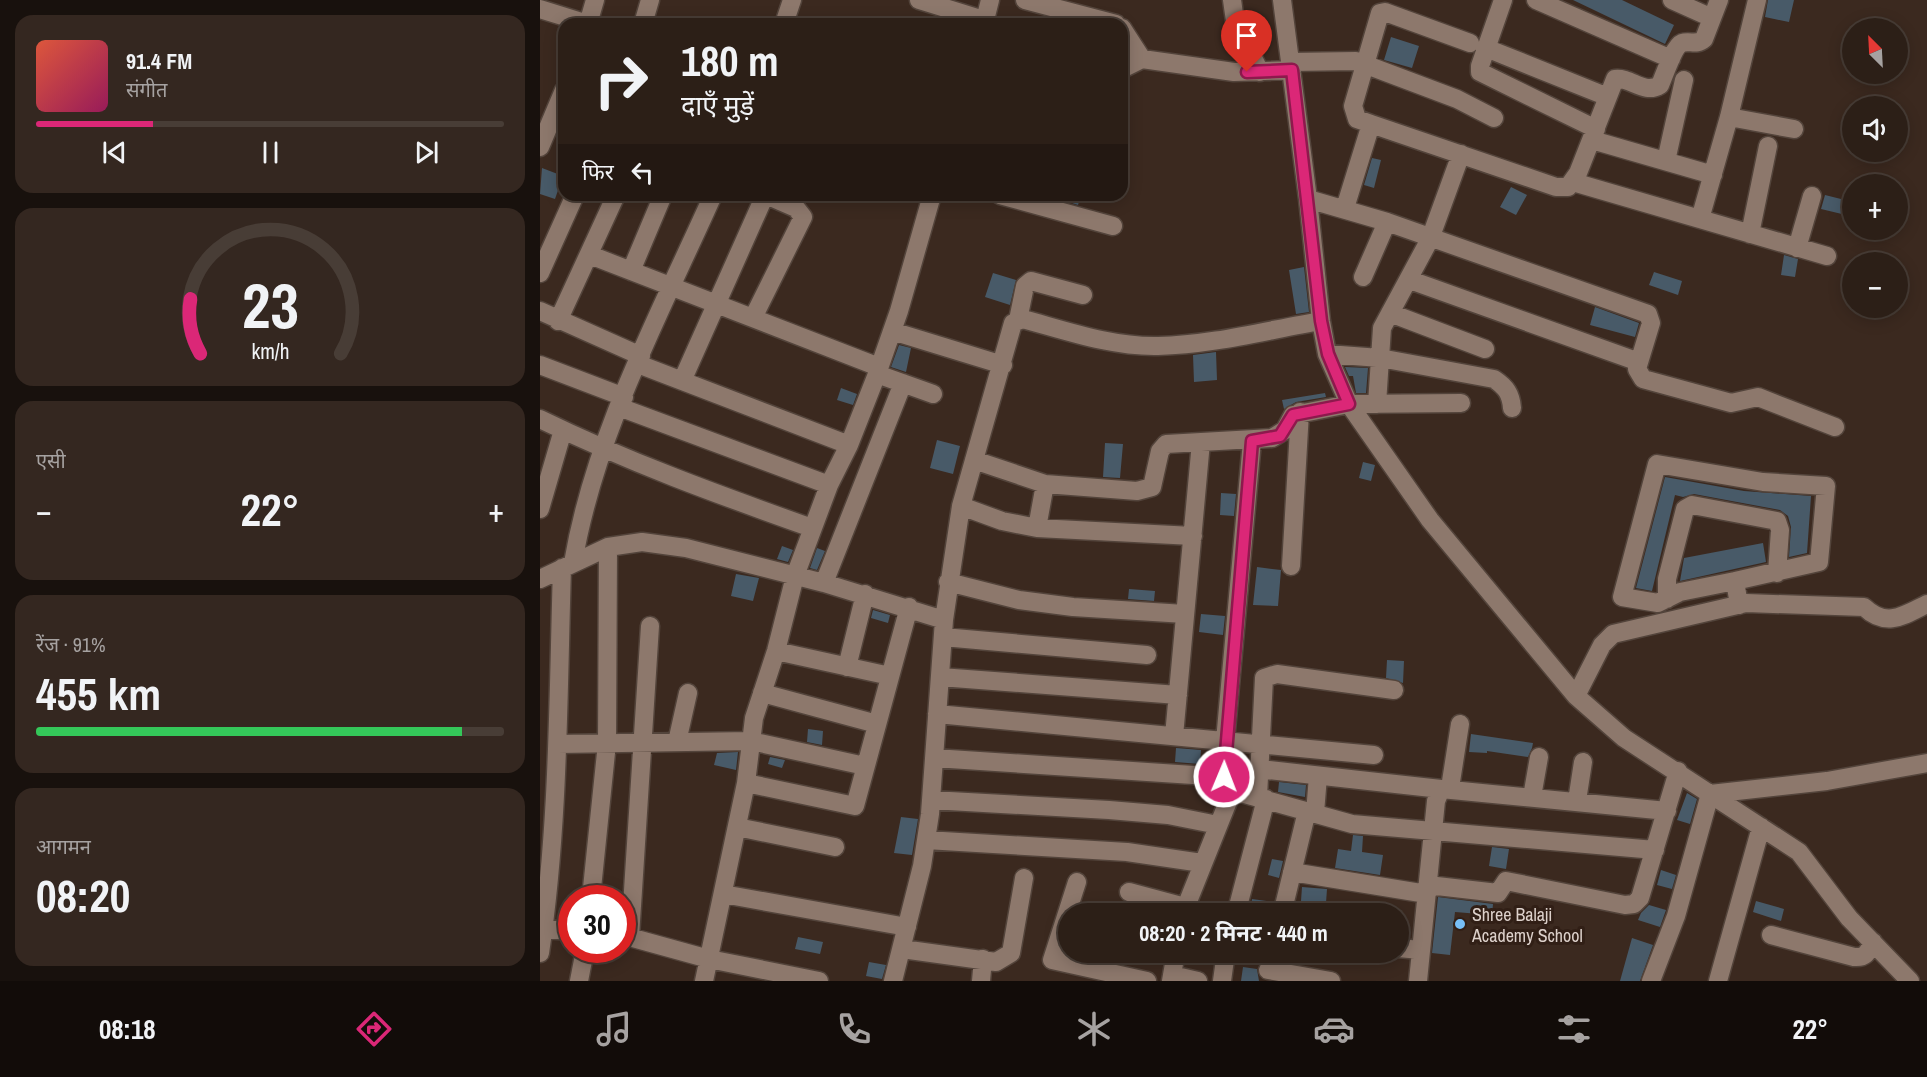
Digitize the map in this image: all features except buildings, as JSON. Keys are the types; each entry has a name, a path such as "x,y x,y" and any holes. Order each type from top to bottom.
{"street":[{"path":"590,18 595,0"},
{"path":"646,18 650,0"},
{"path":"786,18 792,0"},
{"path":"919,0 972,18"},
{"path":"985,18 990,0"},
{"path":"1025,0 1088,8 1106,18"},
{"path":"1282,0 1308,199 1321,321 1328,354 1349,404 1430,520 1576,696 1624,738 1678,771 1710,795 1799,852 1849,918 1910,981"},
{"path":"1503,0 1478,45 1479,66 1484,76 1594,134 1666,161 1713,175"},
{"path":"1536,0 1671,59"},
{"path":"1672,0 1712,18"},
{"path":"1608,97 1478,45 1401,8 1380,14 1353,111 1357,119 1563,188 1574,182 1594,134 1615,79 1655,88 1660,85 1680,44 1696,44 1704,39 1719,0"},
{"path":"1700,219 1729,117 1757,0"},
{"path":"1226,2 1260,72"},
{"path":"545,7 573,18"},
{"path":"1128,37 1143,59"},
{"path":"1128,66 1143,59 1234,72 1260,72 1338,60 1365,64 1457,99 1494,118"},
{"path":"1666,161 1684,80"},
{"path":"540,147 558,106"},
{"path":"1729,117 1794,129"},
{"path":"1345,208 1371,124"},
{"path":"1750,234 1768,146"},
{"path":"1377,404 1382,328 1410,280 1430,239 1461,154"},
{"path":"1574,182 1827,256"},
{"path":"1797,248 1812,196"},
{"path":"1308,199 1387,222 1648,314 1651,323 1637,369 1643,379 1731,403 1758,397 1835,427"},
{"path":"540,273 572,201"},
{"path":"558,321 613,201"},
{"path":"631,271 660,201"},
{"path":"540,953 551,872 567,565 601,449 710,201"},
{"path":"682,381 762,201"},
{"path":"753,318 803,217 796,208 779,201"},
{"path":"704,981 746,783 751,741 795,576 829,484 849,445 878,371 930,201"},
{"path":"1022,201 1113,226"},
{"path":"1364,277 1387,222"},
{"path":"590,255 753,318 933,394"},
{"path":"1410,280 1639,362"},
{"path":"1018,320 1024,286 1031,281 1083,295"},
{"path":"540,311 682,381 849,445"},
{"path":"1390,313 1485,349"},
{"path":"893,981 926,840 943,628 960,506 1014,323 1023,319 1078,335 1129,344 1158,346 1321,321"},
{"path":"892,331 1003,365"},
{"path":"1328,354 1380,358 1494,379 1505,386 1512,397 1512,408"},
{"path":"540,365 622,402 829,484"},
{"path":"824,583 903,383"},
{"path":"974,460 1045,484 1146,490 1155,482 1162,446 1171,443 1252,441 1280,436 1289,418 1300,412 1349,404 1461,403"},
{"path":"1291,566 1300,412"},
{"path":"540,419 601,449 668,476 812,528"},
{"path":"540,509 562,430"},
{"path":"1187,903 1218,825 1229,783 1225,741 1252,441"},
{"path":"1174,736 1202,442"},
{"path":"1657,464 1763,482 1826,486 1819,562 1777,573 1680,592 1658,603 1622,597 1657,464"},
{"path":"1036,528 1045,484"},
{"path":"1667,599 1667,579 1682,519 1685,509 1692,505 1777,521 1780,530 1777,573"},
{"path":"960,506 1002,521 1036,528 1193,536"},
{"path":"540,579 608,547 642,542 686,548 865,594 909,607 943,628 1147,655"},
{"path":"592,885 607,743 608,547"},
{"path":"1735,581 1739,605"},
{"path":"948,582 1019,600 1073,607 1185,614"},
{"path":"847,666 865,594"},
{"path":"1576,696 1602,645 1613,634 1739,605 1821,603 1864,607 1873,616 1887,620 1903,616 1927,604"},
{"path":"746,783 855,806 909,607"},
{"path":"630,885 650,626"},
{"path":"776,651 890,676"},
{"path":"1238,903 1262,798 1260,744 1262,684 1269,675 1394,690"},
{"path":"940,677 1178,695"},
{"path":"677,742 688,693"},
{"path":"762,693 877,724"},
{"path":"937,714 1374,755"},
{"path":"1418,981 1437,793 1446,788 1460,724"},
{"path":"558,744 751,741 865,766"},
{"path":"1532,796 1539,757"},
{"path":"934,758 1229,783 1262,798 1352,824 1655,850"},
{"path":"1577,801 1583,762"},
{"path":"1710,795 1827,781 1927,763"},
{"path":"1260,769 1666,811"},
{"path":"1292,872 1428,890 1498,893 1506,881 1625,905 1634,904 1640,898 1678,771"},
{"path":"1285,903 1311,812 1318,776"},
{"path":"1651,981 1676,916 1710,795"},
{"path":"931,800 1168,815 1218,825"},
{"path":"737,827 835,847"},
{"path":"1718,981 1761,827"},
{"path":"926,840 1126,852 1202,863"},
{"path":"902,949 996,962 1011,953 1024,878"},
{"path":"1077,882 1052,960 1148,981"},
{"path":"1129,892 1163,903"},
{"path":"723,894 907,927"},
{"path":"544,929 558,930"},
{"path":"1771,935 1854,957 1867,954 1873,942"},
{"path":"636,939 709,959 819,981"},
{"path":"1409,949 1421,950"},
{"path":"981,981 983,959"},
{"path":"579,981 582,963"},
{"path":"1174,963 1171,978 1198,981"},
{"path":"1221,981 1224,963"},
{"path":"1269,968 1331,981"}],"place":[{"name":"Shree Balaji Academy School","path":"1460,924"}],"route":[{"path":"1224,777 1225,741 1252,441 1280,436 1289,418 1300,412 1349,404 1337,381 1321,321 1292,70 1247,72"}]}
